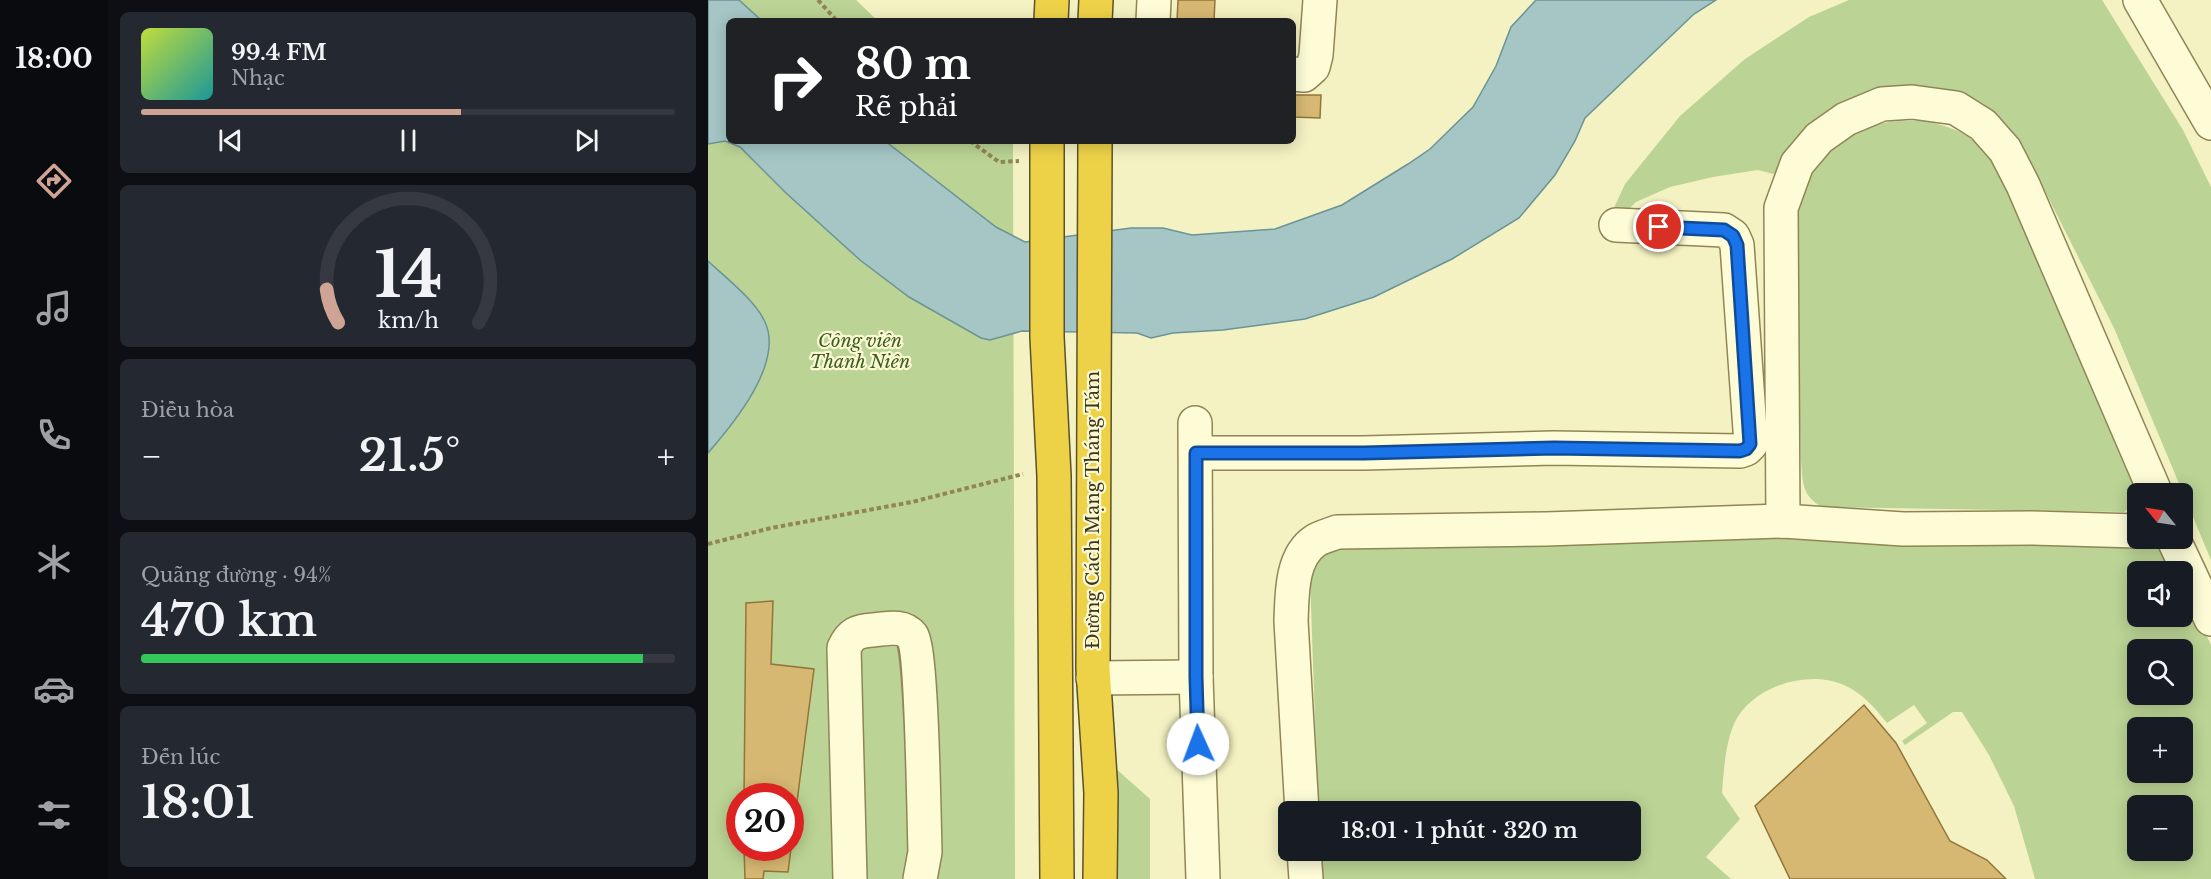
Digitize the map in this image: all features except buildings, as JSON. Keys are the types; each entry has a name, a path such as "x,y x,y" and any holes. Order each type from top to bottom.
{"highway":[{"path":"1051,18 1052,0"},
{"path":"1095,18 1096,0"},
{"name":"Đường Cách Mạng Tháng Tám","path":"1095,144 1093,678 1101,793 1100,879"},
{"name":"Đường Cách Mạng Tháng Tám","path":"1047,150 1047,337 1054,477 1057,879"}],"street":[{"path":"1154,0 1154,18"},
{"path":"1296,74 1304,75 1313,67 1320,0"},
{"path":"2140,0 2211,123"},
{"path":"1783,521 1781,208 1797,164 1820,138 1846,119 1882,104 1912,102 1956,108 1983,125 2005,150 2023,185 2151,483"},
{"path":"1203,879 1196,677 1195,438 1364,453 1554,448 1740,451 1746,449 1750,444 1737,245 1733,236 1724,230 1616,225"},
{"path":"1301,801 1291,621 1292,595 1297,568 1305,550 1316,540 1337,532 1546,529 1783,521 1903,530 2032,528 2127,531"},
{"path":"2179,549 2211,619"},
{"path":"850,879 844,648 848,639 858,631 900,628 914,638 918,673 925,852 920,879"},
{"path":"1093,678 1196,677"},
{"path":"1305,861 1306,879"}],"path":[{"path":"818,0 834,18"},
{"path":"974,144 999,162 1047,150"},
{"path":"708,544 771,528 912,502 1023,474"}],"green space":[{"name":"Công viên Thanh Niên","path":"708,0 856,0 875,18 726,18 726,144 1013,144 1015,879 708,879"},
{"path":"1849,0 2102,0 2183,130 2211,187 2211,560 2193,517 2193,483 2179,483 2114,328 2045,191 2006,129 1914,88 1788,178 1758,170 1670,187 1636,202 1618,220 1608,221 1625,184 1680,116 1745,59 1809,17"},
{"path":"1899,121 1925,121 1952,128 1970,138 2005,172 2134,483 2127,483 2127,510 2124,512 1822,507 1807,493 1804,487 1801,460 1794,230 1799,192 1819,160 1838,144 1860,131"},
{"path":"2127,536 2127,549 2159,549 2169,561 2127,561 2127,627 2193,627 2193,606 2211,645 2211,879 2035,879 2014,806 1989,755 1962,712 1953,712 1905,745 1902,741 1927,723 1914,705 1887,723 1868,702 1852,689 1832,681 1816,679 1799,680 1767,691 1742,711 1734,724 1727,749 1722,793 1740,819 1706,857 1731,879 1320,879 1319,861 1641,861 1641,801 1318,801 1310,575 1322,550 1341,540"},
{"path":"1114,767 1150,799 1150,879 1117,879"}],"water":[{"path":"708,0 739,0 759,18 726,18 726,141 708,144"},
{"path":"1536,0 1716,0 1694,14 1585,118 1575,141 1555,175 1519,218 1452,259 1374,297 1305,319 1223,330 1173,333 1151,338 1137,333 1022,331 990,340 981,338 909,297 860,260 786,193 740,147 732,144 889,144 996,227 1025,242 1131,228 1163,228 1192,235 1275,229 1342,205 1430,149 1473,107 1496,66 1511,27"},
{"path":"708,261 754,305 765,322 769,338 768,356 753,392 731,426 708,453"}],"route":[{"path":"1198,744 1196,453 1364,453 1554,448 1740,451 1746,449 1750,444 1737,245 1733,236 1724,230 1659,227"}]}
